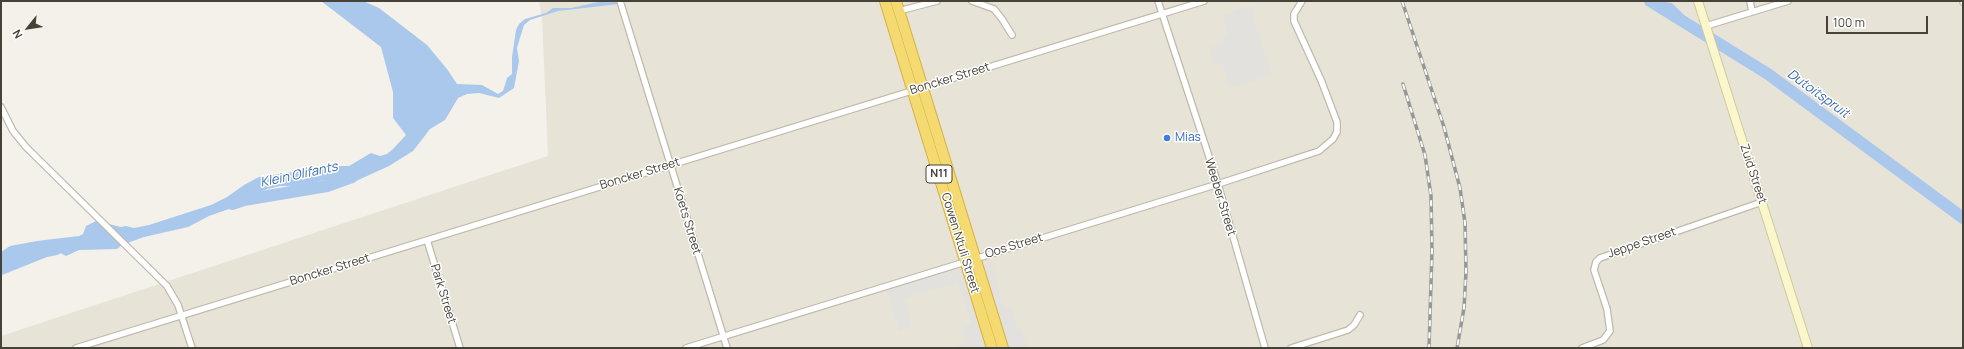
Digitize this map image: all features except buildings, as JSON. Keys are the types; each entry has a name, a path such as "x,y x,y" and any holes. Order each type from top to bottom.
{"highway":[{"name":"Cowen Ntuli Street","path":"885,1 917,89 970,260 992,348"},
{"name":"Cowen Ntuli Street","path":"898,6 917,89"},
{"name":"Cowen Ntuli Street","path":"970,260 1003,348"}],"street":[{"name":"Koets Street","path":"620,1 727,348"},
{"path":"898,6 937,1"},
{"path":"972,1 994,9 1012,35"},
{"name":"Weeber Street","path":"1158,1 1218,184 1265,348"},
{"name":"Boncker Street","path":"76,348 670,164 1204,1"},
{"name":"Oos Street","path":"686,348 1218,184 1319,151 1334,139 1337,132 1336,122 1321,80 1294,21 1294,14 1302,1"},
{"name":"Zuid Street","path":"1698,1 1808,348"},
{"path":"1750,1 1752,12"},
{"path":"1706,26 1788,1"},
{"path":"1,107 13,131 26,147 167,286 173,296 192,348"},
{"name":"Jeppe Street","path":"1582,348 1598,343 1607,336 1610,325 1594,270 1596,262 1600,258 1762,202"},
{"name":"Park Street","path":"427,240 460,348"},
{"path":"1291,348 1348,330 1354,325 1360,316"}],"shaded area":[{"path":"539,1 1963,1 1963,348 1,348 1,336 548,156 542,18"},
{"path":"1251,6 1272,75 1229,88 1221,63 1215,65 1210,48 1224,43 1221,35 1228,33 1222,15"},
{"path":"991,263 1004,308 1011,306 1018,330 1021,329 1027,348 1005,348 980,267"},
{"path":"956,266 962,269 986,347 948,348 967,342 962,326 971,323 958,282 904,299 912,327 899,331 885,288"}],"water":[{"path":"321,1 363,1 379,8 427,45 447,69 457,84 482,85 498,94 503,91 507,78 512,74 512,57 516,30 519,24 525,19 546,13 553,8 571,8 603,1 618,1 619,4 558,11 530,20 524,25 517,48 519,61 514,88 499,98 479,93 467,94 458,98 445,120 430,129 413,151 389,166 356,181 340,184 333,180 319,181 302,186 280,186 267,189 249,197 243,204 209,216 188,227 144,237 122,245 117,249 79,250 66,256 60,253 27,253 13,259 1,267 1,252 10,246 79,236 83,234 86,226 96,221 121,227 126,226 134,228 149,225 211,205 259,177 334,166 349,166 371,153 380,156 387,154 406,135 393,118 393,92 381,47"},
{"path":"1657,1 1672,3 1696,27 1703,30 1703,37 1696,36 1686,30 1672,11"}],"waterway":[{"name":"Dutoitspruit","path":"1650,1 1768,74 1963,218"},
{"name":"Klein Olifants","path":"232,204 244,200 327,186 352,177"},
{"name":"Klein Olifants","path":"1,269 46,251 56,249"}],"railway":[{"path":"1402,1 1444,127 1460,188 1465,223 1466,272 1464,308 1457,348"},
{"path":"1403,84 1425,155 1431,196 1432,251 1429,348"}],"place":[{"name":"Mias","path":"1167,138"}]}
